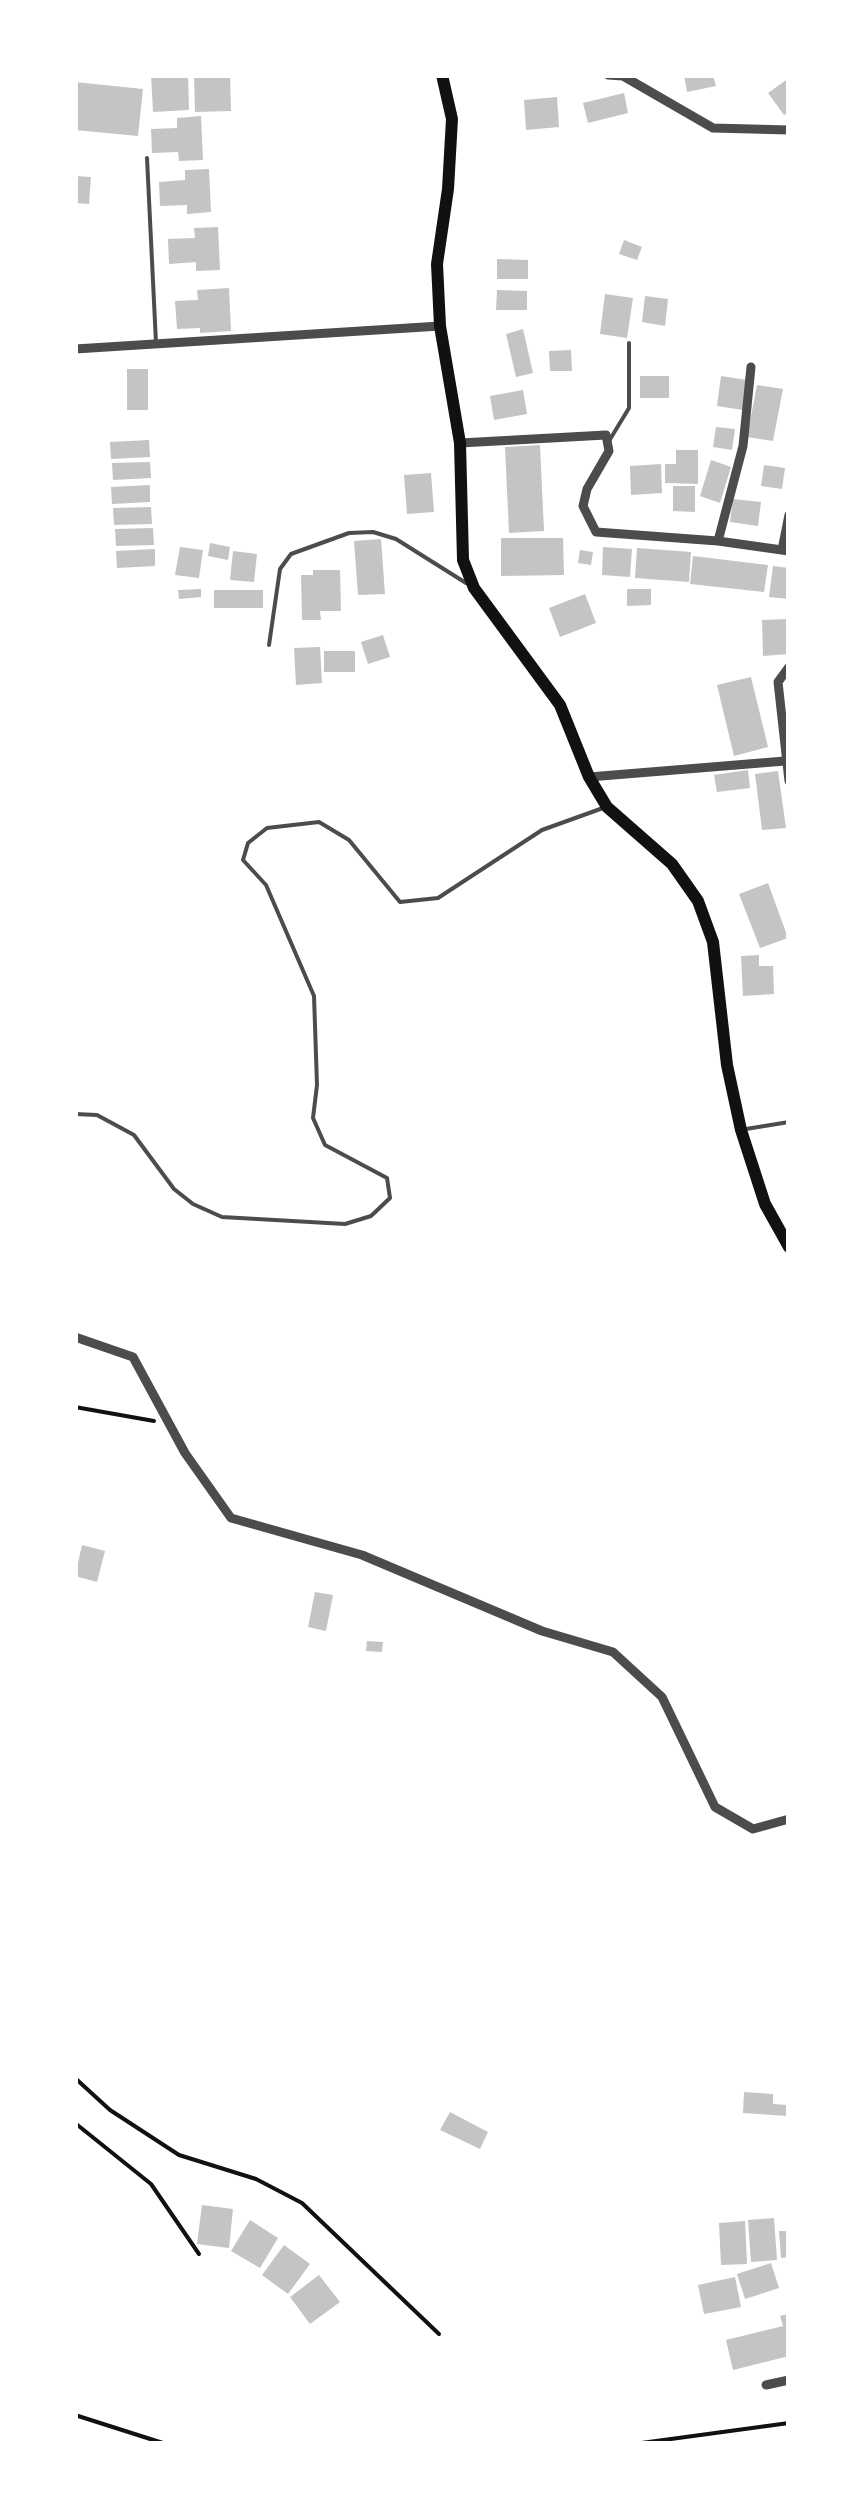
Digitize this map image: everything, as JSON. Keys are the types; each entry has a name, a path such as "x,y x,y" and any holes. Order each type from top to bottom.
{"main road":[{"path":"442,75 452,119 448,189 437,264 440,326 460,443 464,560 474,588 560,705 607,807 672,864 698,901 713,942 728,1064 741,1130 765,1204 789,1247"}],"street":[{"path":"608,75 623,76 713,128 789,130"},
{"path":"75,348 440,326"},
{"path":"718,541 743,446 751,367"},
{"path":"460,443 606,435 609,451 587,489 583,506 596,532 785,550 789,515"},
{"path":"789,667 778,682 789,781"},
{"path":"590,777 785,761"},
{"path":"75,1337 133,1357 185,1454 232,1518 362,1555 542,1631 613,1652 662,1697 714,1807 754,1829 789,1820"},
{"path":"766,2384 789,2380"}],"lane":[{"path":"147,158 156,343"},
{"path":"609,441 629,408 630,343"},
{"path":"269,645 280,569 291,554 350,534 373,532 396,539 474,588"},
{"path":"75,1114 97,1115 134,1135 174,1189 193,1204 222,1217 345,1224 372,1216 390,1198 387,1178 324,1145 313,1118 317,1085 314,996 266,885 243,860 248,842 266,828 318,822 349,840 400,902 438,898 542,830 607,807"},
{"path":"741,1130 789,1122"}],"path":[{"path":"75,1407 169,1424"},
{"path":"75,2078 110,2110 179,2155 256,2179 302,2203 439,2334"},
{"path":"75,2123 151,2184 200,2254"},
{"path":"75,2415 166,2444"},
{"path":"634,2444 789,2423"}],"building":[{"path":"151,75 188,75 189,110 153,112"},
{"path":"194,75 230,75 231,111 195,112"},
{"path":"684,75 713,75 716,86 687,92"},
{"path":"789,78 789,112 784,115 768,93"},
{"path":"75,82 143,89 138,136 75,130"},
{"path":"624,93 628,113 588,123 583,103"},
{"path":"557,97 559,127 526,130 524,100"},
{"path":"201,116 203,160 179,161 178,152 152,153 151,129 177,128 177,118"},
{"path":"209,169 211,212 187,214 187,205 160,206 159,182 185,180 185,170"},
{"path":"75,176 91,177 89,204 75,203"},
{"path":"218,227 220,270 196,271 196,262 169,264 168,239 195,238 194,228"},
{"path":"624,240 642,247 637,260 619,254"},
{"path":"497,259 528,260 528,279 497,279"},
{"path":"229,288 231,331 200,333 200,328 177,329 175,301 198,300 197,290"},
{"path":"497,290 527,291 527,310 496,310"},
{"path":"605,294 633,298 627,338 600,334"},
{"path":"645,296 668,299 665,326 642,322"},
{"path":"523,329 533,373 516,377 506,334"},
{"path":"571,350 572,371 550,371 549,351"},
{"path":"127,369 148,369 148,410 127,410"},
{"path":"640,376 669,376 669,398 640,398"},
{"path":"721,376 747,380 743,410 717,406"},
{"path":"757,385 783,389 773,441 747,437"},
{"path":"523,390 527,414 494,420 490,396"},
{"path":"716,427 735,429 732,450 713,447"},
{"path":"149,440 150,457 111,459 110,442"},
{"path":"540,445 544,531 509,533 505,447"},
{"path":"676,450 698,450 698,484 665,483 665,464 676,464"},
{"path":"711,460 731,467 720,503 700,496"},
{"path":"150,462 151,478 113,480 112,463"},
{"path":"661,464 662,493 631,495 630,466"},
{"path":"764,465 785,468 782,489 761,486"},
{"path":"431,473 434,512 407,514 404,475"},
{"path":"150,485 150,502 112,504 111,487"},
{"path":"673,486 695,486 695,512 673,511"},
{"path":"733,499 761,502 758,526 730,522"},
{"path":"151,507 152,524 114,525 113,508"},
{"path":"153,528 154,545 116,546 115,529"},
{"path":"501,538 563,538 564,575 501,576"},
{"path":"381,539 385,594 358,595 354,541"},
{"path":"210,543 230,547 228,560 208,556"},
{"path":"180,547 203,550 199,578 175,575"},
{"path":"603,547 632,549 630,577 602,575"},
{"path":"637,548 691,552 689,582 635,578"},
{"path":"155,549 155,566 117,568 116,551"},
{"path":"580,550 593,552 591,565 578,563"},
{"path":"233,551 257,554 254,582 230,580"},
{"path":"693,556 768,565 764,592 690,584"},
{"path":"773,566 789,568 789,599 769,597"},
{"path":"313,570 340,570 341,611 320,611 321,620 302,620 301,575 313,575"},
{"path":"201,589 201,597 179,599 178,590"},
{"path":"627,589 651,589 651,605 627,606"},
{"path":"214,590 263,590 263,608 214,608"},
{"path":"585,594 596,623 560,637 549,608"},
{"path":"789,619 789,654 763,656 762,620"},
{"path":"383,635 390,657 368,664 361,642"},
{"path":"320,647 322,683 296,685 294,648"},
{"path":"324,651 355,651 355,672 324,672"},
{"path":"751,677 768,747 734,756 717,685"},
{"path":"748,770 750,788 717,792 714,775"},
{"path":"778,771 786,828 762,830 755,774"},
{"path":"768,883 788,938 760,948 739,894"},
{"path":"759,955 759,966 773,966 774,994 743,996 741,956"},
{"path":"82,1545 105,1551 97,1582 75,1576"},
{"path":"315,1592 333,1595 326,1631 308,1627"},
{"path":"367,1641 383,1642 382,1652 366,1651"},
{"path":"744,2092 773,2094 773,2104 787,2105 787,2116 743,2113"},
{"path":"450,2112 488,2132 480,2149 440,2130"},
{"path":"202,2205 233,2209 229,2248 197,2244"},
{"path":"774,2218 777,2260 751,2262 748,2220"},
{"path":"250,2220 278,2238 260,2268 231,2251"},
{"path":"745,2221 747,2264 721,2265 719,2223"},
{"path":"779,2231 789,2231 789,2257 781,2258"},
{"path":"284,2245 310,2264 288,2294 262,2275"},
{"path":"771,2263 779,2288 745,2299 737,2274"},
{"path":"319,2275 340,2302 310,2324 290,2297"},
{"path":"735,2277 741,2307 704,2314 698,2285"},
{"path":"789,2314 789,2356 733,2370 726,2340 783,2326 780,2316"}]}
